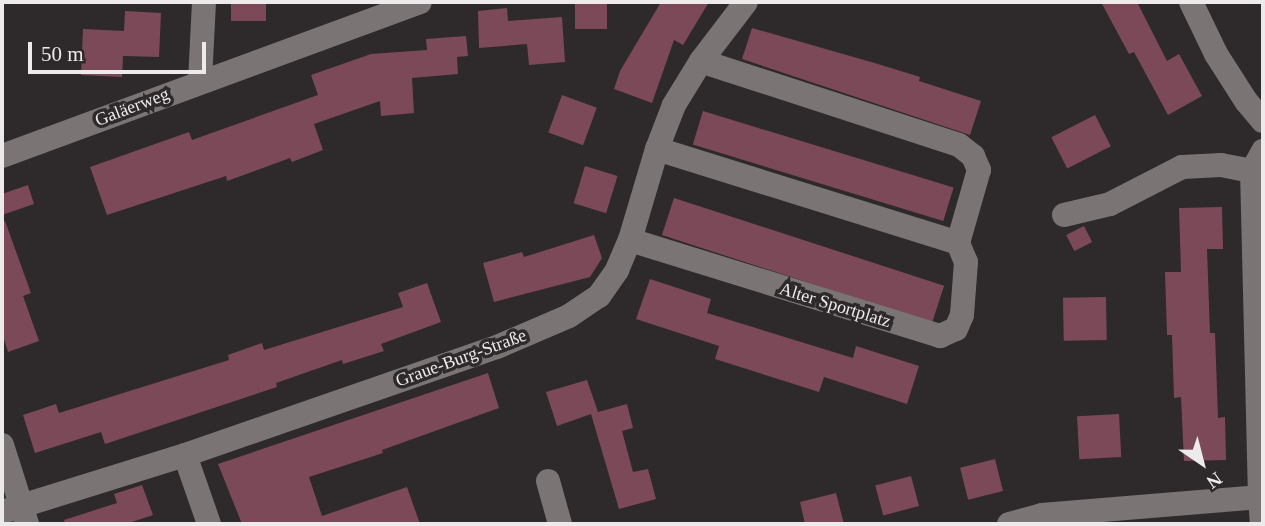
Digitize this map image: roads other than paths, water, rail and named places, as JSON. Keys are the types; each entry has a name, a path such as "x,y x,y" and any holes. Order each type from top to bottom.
{"street":[{"path":"200,81 204,2"},
{"name":"Galäerweg","path":"2,156 420,2"},
{"name":"Graue-Burg-Straße","path":"17,514 498,347 569,316 599,296 617,270 629,240 657,149 674,105 701,61 746,2"},
{"path":"1191,2 1216,54 1263,121"},
{"name":"Alter Sportplatz","path":"629,240 940,336 956,329 962,315 967,262 958,243 979,170 973,156 958,145 701,61"},
{"path":"657,149 958,243"},
{"path":"1064,215 1110,204 1182,167 1257,161 1262,524"},
{"path":"2,445 17,514"},
{"path":"185,455 209,524"},
{"path":"548,481 560,524"},
{"path":"1009,524 1042,515 1260,497"}]}
